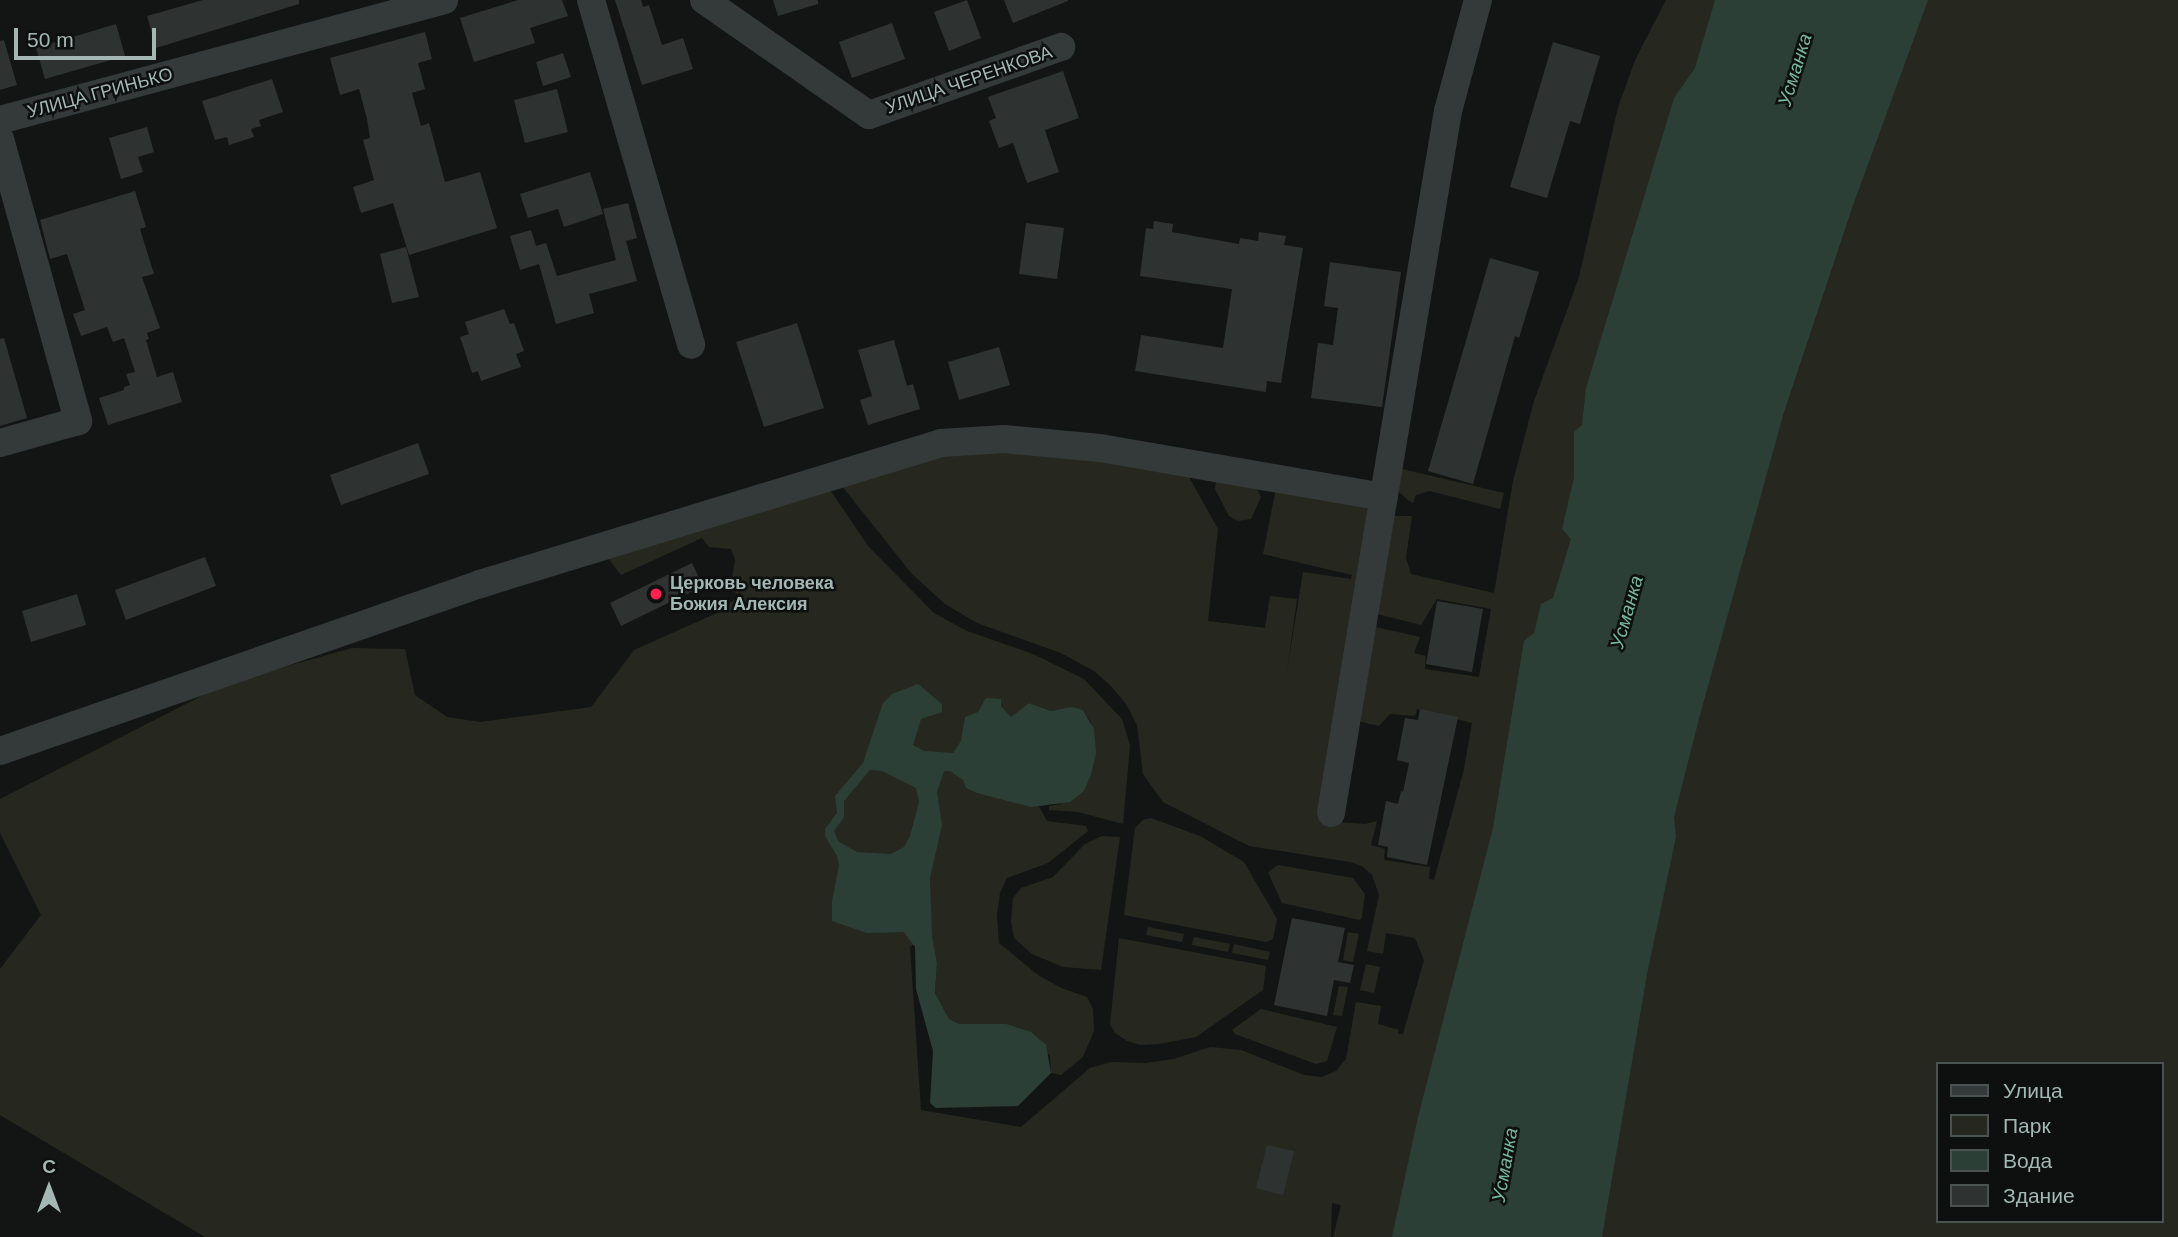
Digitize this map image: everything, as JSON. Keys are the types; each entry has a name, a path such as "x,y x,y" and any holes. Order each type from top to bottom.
{"street":[{"name":"УЛИЦА ГРИНЬКО","path":"0,120 444,0"},
{"path":"591,0 691,345"},
{"name":"УЛИЦА ЧЕРЕНКОВА","path":"704,0 869,115 1061,47"},
{"path":"1331,813 1448,111 1478,0"},
{"path":"0,139 78,421 0,443"},
{"path":"0,751 480,584 941,443 1004,439 1100,448 1384,497"}],"green space":[{"path":"1666,0 2178,0 2178,1237 1333,1237 1341,1205 1332,1203 1331,1237 205,1237 0,1115 0,969 41,915 0,833 0,799 227,683 352,648 405,649 415,695 447,717 480,722 591,707 634,650 717,613 740,595 726,588 732,578 735,560 731,549 709,547 702,538 621,575 603,552 828,487 868,546 934,613 967,631 1033,654 1084,679 1122,719 1130,745 1123,824 1078,812 1049,810 1049,806 1061,804 1093,738 1091,722 1083,710 1051,711 1029,703 1011,717 1001,706 1001,699 982,703 1047,821 1086,826 1088,831 1048,863 1007,878 1000,893 997,915 999,943 1038,975 1061,988 1087,997 1093,1009 1094,1031 1083,1057 1061,1075 1051,1073 1050,1055 989,1024 959,1024 949,1019 935,993 937,963 931,931 910,947 921,1110 1021,1127 1090,1068 1111,1062 1145,1063 1174,1059 1210,1047 1241,1050 1304,1075 1322,1077 1336,1071 1346,1059 1356,1002 1381,1006 1378,1024 1399,1030 1398,1034 1403,1034 1424,960 1415,938 1386,933 1383,954 1367,951 1379,895 1372,875 1362,866 1350,862 1249,846 1163,802 1143,774 1137,725 1126,704 1110,685 1094,671 1061,653 977,623 945,604 912,574 838,481 946,452 1013,448 1188,475 1218,529 1208,621 1265,628 1270,596 1297,599 1287,671 1303,572 1351,579 1352,575 1263,554 1276,488 1365,506 1368,511 1337,822 1365,824 1377,821 1371,845 1385,849 1384,860 1430,867 1429,879 1434,880 1464,769 1472,723 1417,709 1415,716 1390,714 1379,726 1362,722 1353,715 1371,626 1420,637 1414,653 1426,656 1425,669 1479,677 1491,609 1437,599 1421,625 1377,614 1390,516 1412,516 1406,558 1411,574 1494,593 1513,481 1534,401 1579,277 1618,107 1636,58"},
{"path":"1398,468 1504,493 1500,509 1430,491 1416,495 1413,503 1399,492"},
{"path":"1216,481 1255,485 1261,497 1251,519 1238,521 1229,516 1215,489"},
{"path":"1151,818 1200,836 1244,862 1277,919 1273,939 1266,942 1124,915 1135,828 1143,820"},
{"path":"1102,836 1120,837 1101,970 1063,967 1032,954 1014,938 1011,922 1013,898 1021,888 1053,877 1085,844"},
{"path":"1278,865 1353,878 1365,894 1362,917 1360,920 1282,903 1268,872"},
{"path":"1148,927 1184,934 1182,942 1146,935"},
{"path":"1348,932 1359,934 1353,962 1343,960"},
{"path":"1194,937 1230,944 1228,952 1192,945"},
{"path":"1119,938 1266,966 1263,990 1196,1037 1159,1044 1141,1045 1127,1041 1115,1033 1110,1024"},
{"path":"1234,944 1270,952 1268,960 1232,953"},
{"path":"1366,964 1380,967 1374,993 1360,990"},
{"path":"1339,986 1348,987 1342,1016 1333,1015"},
{"path":"1261,1009 1337,1027 1327,1061 1316,1064 1235,1034 1232,1030"}],"water":[{"name":"Усманка","path":"1715,0 1928,0 1852,208 1784,412 1700,715 1674,817 1676,837 1647,974 1602,1237 1392,1237 1418,1117 1493,828 1524,641 1534,633 1541,604 1553,598 1571,539 1562,529 1574,478 1574,432 1582,425 1586,388 1674,98 1695,68"},
{"path":"918,684 942,704 942,712 921,719 913,745 924,751 953,753 961,741 965,717 978,712 986,698 1001,699 1001,706 1011,717 1029,703 1051,711 1072,707 1083,710 1094,729 1096,753 1091,775 1084,791 1070,802 1031,807 977,793 966,788 963,780 950,771 944,771 937,792 942,825 930,878 932,935 937,963 935,993 949,1019 959,1024 1006,1024 1031,1032 1046,1045 1051,1073 1018,1106 936,1108 930,1103 933,1051 916,989 915,947 904,932 867,933 832,921 832,901 839,866 837,856 825,836 825,829 837,813 835,796 863,763 883,703 892,694","holes":["870,770 882,771 916,788 919,802 910,836 904,847 891,854 857,852 838,841 834,831 844,817 844,801"]}],"building":[{"path":"203,0 299,0 299,4 156,48 147,16"},
{"path":"518,0 562,0 568,16 530,28 535,43 474,62 460,18"},
{"path":"615,0 641,0 643,7 649,5 662,45 683,38 693,69 642,85"},
{"path":"773,0 818,0 818,4 778,16"},
{"path":"967,0 981,38 949,51 934,12"},
{"path":"1004,0 1068,0 1068,1 1013,23"},
{"path":"892,23 905,59 852,78 839,42"},
{"path":"116,24 125,56 45,79 36,48"},
{"path":"425,32 432,59 418,63 425,89 412,93 421,126 429,123 445,182 480,172 497,228 409,255 393,203 361,213 353,187 374,180 363,140 370,138 367,119 359,89 340,95 330,58"},
{"path":"4,40 17,85 0,90 0,41"},
{"path":"1553,42 1600,56 1580,124 1570,121 1547,198 1510,187"},
{"path":"563,53 571,77 543,86 536,62"},
{"path":"1063,71 1079,118 1045,130 1059,172 1027,183 1013,143 999,148 989,121 996,118 988,97"},
{"path":"272,79 283,112 259,120 261,126 251,129 254,137 229,145 227,137 215,140 202,101"},
{"path":"557,89 568,132 525,143 514,100"},
{"path":"147,127 154,152 138,157 143,172 121,179 109,138"},
{"path":"590,172 603,214 564,227 558,209 528,218 520,194"},
{"path":"135,191 146,227 140,229 154,274 142,277 160,328 147,333 149,339 146,340 157,377 173,372 182,402 108,425 99,398 124,390 124,387 130,385 126,374 135,372 124,338 113,342 107,327 81,336 73,314 85,310 67,254 50,259 40,220"},
{"path":"628,203 637,238 626,241 637,281 589,294 594,313 556,324 539,264 520,270 510,236 531,230 536,246 546,243 557,276 616,260 603,209"},
{"path":"1154,221 1173,224 1172,232 1239,244 1240,238 1258,241 1259,232 1286,236 1284,245 1303,248 1281,383 1267,381 1266,392 1135,371 1141,335 1223,348 1232,289 1140,276 1146,228 1153,229"},
{"path":"1026,223 1064,228 1057,279 1019,274"},
{"path":"406,247 419,297 392,303 380,254"},
{"path":"1490,258 1539,272 1519,338 1515,336 1473,484 1428,471"},
{"path":"1330,262 1401,272 1382,407 1311,398 1318,343 1333,345 1338,308 1324,306"},
{"path":"504,309 510,324 514,323 524,351 516,354 521,367 481,381 478,371 472,373 460,337 469,334 465,322"},
{"path":"797,323 824,408 764,427 736,342"},
{"path":"4,338 27,418 0,426 0,339"},
{"path":"894,340 907,386 913,384 920,409 868,425 860,400 872,396 858,350"},
{"path":"999,347 1010,385 959,400 948,362"},
{"path":"418,443 429,474 341,505 330,475"},
{"path":"205,557 216,586 126,620 115,590"},
{"name":"Церковь человека Божия Алексия","path":"692,563 703,586 621,626 610,603"},
{"path":"77,594 86,625 31,642 22,611"},
{"path":"1437,601 1483,609 1472,672 1426,664"},
{"path":"1420,709 1458,717 1427,865 1387,857 1388,847 1378,845 1386,801 1398,804 1401,791 1403,792 1409,763 1397,760 1405,718 1418,720"},
{"path":"1292,918 1345,928 1338,962 1354,965 1350,983 1334,980 1327,1016 1274,1005"},
{"path":"1267,1145 1294,1151 1283,1195 1256,1188"}],"place":[{"name":"Церковь человека Божия Алексия","path":"656,594"}]}
